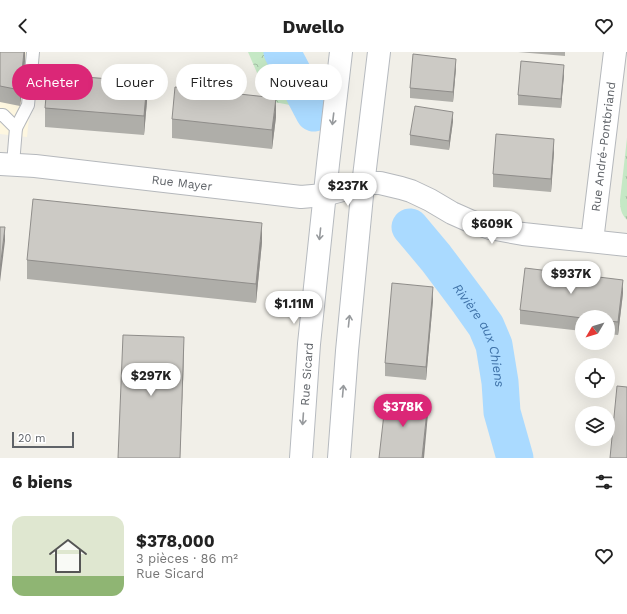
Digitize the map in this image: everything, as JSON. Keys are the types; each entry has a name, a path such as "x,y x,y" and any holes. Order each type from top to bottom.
{"street":[{"name":"Rue Sicard","path":"301,458 306,370 324,195 342,52"},
{"path":"339,458 341,418 363,185 379,52"},
{"name":"Rue André-Pontbriand","path":"592,241 615,52"},
{"name":"Rue Mayer","path":"7,164 301,197 324,195 369,183 380,183 401,188 422,196 470,221 496,229 523,234 627,245"}],"lane":[{"path":"7,164 16,128 28,105 33,52"},
{"path":"0,114 3,115 16,128"}],"shaded area":[{"path":"0,52 36,52 35,64 12,64 12,100 31,100 27,137 0,134"}],"green space":[{"path":"248,52 289,52 295,64 255,64 255,68"},
{"path":"273,100 294,100 290,105 274,102"},
{"path":"627,138 627,220 621,211 620,200"}],"building":[{"path":"0,52 24,52 23,64 12,64 12,88 0,86"},
{"path":"413,54 456,59 453,92 410,88"},
{"path":"521,61 564,65 561,99 518,95"},
{"path":"93,78 101,78 101,100 145,100 144,116 45,108 46,100 93,100"},
{"path":"175,87 176,100 247,100 247,95 255,96 255,100 276,100 272,130 172,119"},
{"path":"415,106 453,112 449,141 410,135"},
{"path":"496,134 554,139 551,179 493,174"},
{"path":"33,199 262,223 256,284 27,260"},
{"path":"0,227 5,227 0,269"},
{"path":"525,268 623,280 618,322 615,322 615,310 575,310 575,317 520,310"},
{"path":"392,283 433,287 426,367 385,363"},
{"path":"123,335 184,337 180,458 118,458"},
{"path":"617,386 627,387 627,458 610,458 611,446 615,446 615,407"},
{"path":"386,396 428,401 422,458 379,458"}],"waterway":[{"name":"Rivière aux Chiens","path":"282,52 314,113"},
{"name":"Rivière aux Chiens","path":"410,227 436,258 486,326 494,345 500,382 502,412 515,458"}]}
